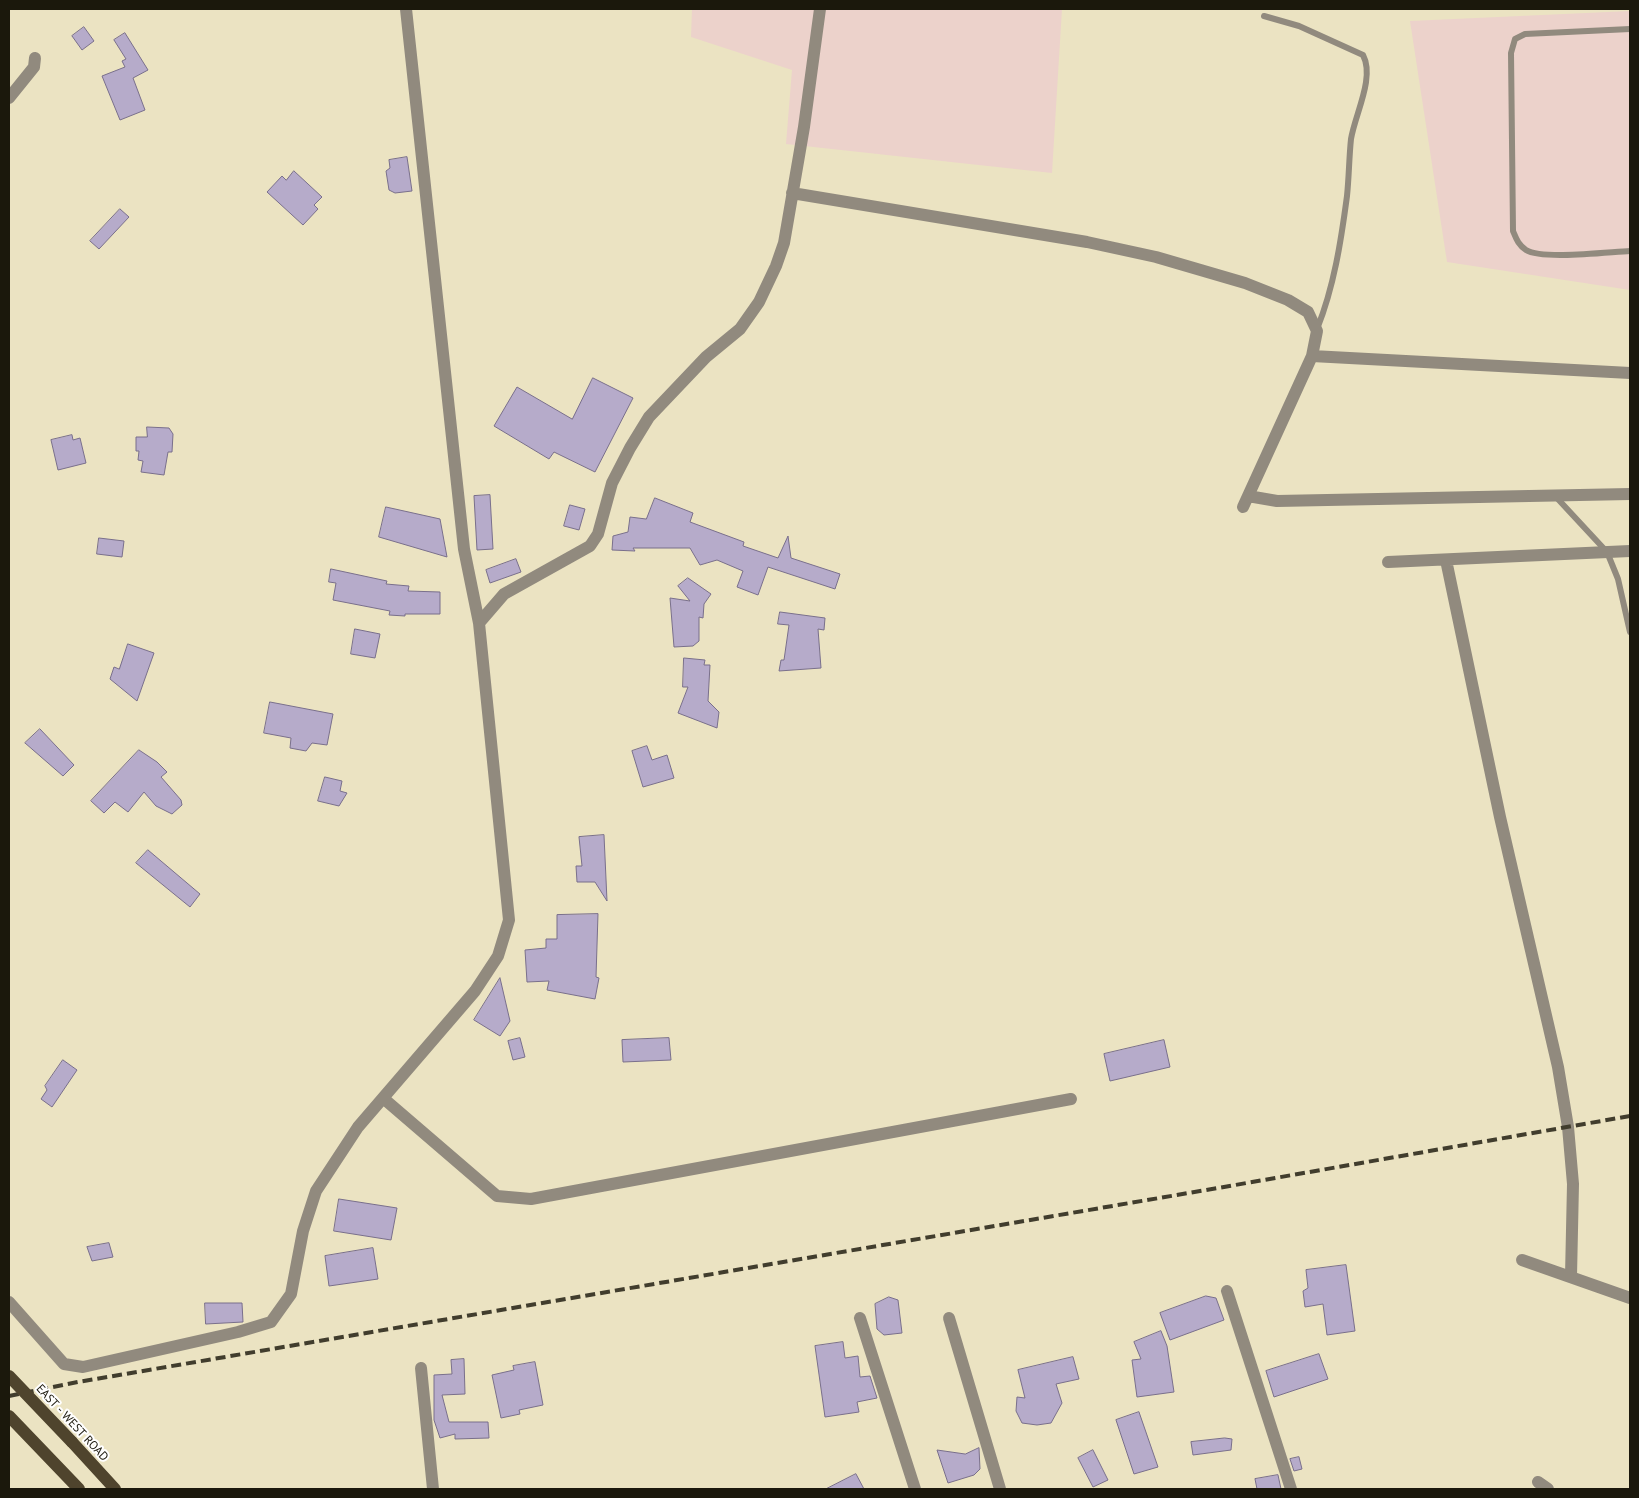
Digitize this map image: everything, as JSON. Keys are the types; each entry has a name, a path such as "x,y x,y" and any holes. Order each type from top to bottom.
{"main road":[{"name":"EAST - WEST ROAD","path":"9,1376 115,1489"},
{"path":"9,1416 79,1489"}],"street":[{"path":"9,1302 64,1364 83,1367 238,1332 271,1322 291,1294 303,1231 316,1191 358,1126 475,991 498,956 509,920 479,623 464,549 406,9"},
{"path":"479,623 504,594 590,546 598,534 612,483 649,417 706,357 740,329 759,302 776,266 784,243 820,9"},
{"path":"9,98 34,68 35,58"},
{"path":"792,194 1024,231 1156,257 1245,283 1288,300 1308,312 1317,330 1312,356 1246,501 1630,494"},
{"path":"1312,356 1630,374"},
{"path":"1388,562 1630,551"},
{"path":"1446,560 1500,817 1558,1067 1568,1126 1573,1184 1571,1276"},
{"path":"383,1098 497,1196 531,1199 1072,1099"},
{"path":"1522,1260 1630,1298"},
{"path":"1227,1291 1291,1489"},
{"path":"860,1318 915,1489"},
{"path":"949,1318 1000,1489"},
{"path":"421,1368 433,1489"}],"lane":[{"path":"1264,16 1299,26 1363,55 1367,63 1368,74 1351,138 1347,195 1333,282 1317,330"},
{"path":"1630,29 1525,34 1515,39 1511,53 1513,231 1517,242 1526,250 1544,254 1630,251"},
{"path":"1556,496 1607,552 1618,579 1630,632"}],"shaded area":[{"path":"692,9 1062,9 1052,173 786,144 792,70 691,37"},
{"path":"1630,11 1630,290 1447,262 1410,21"}],"building":[{"path":"84,27 94,41 82,50 72,36"},
{"path":"125,33 148,70 133,78 145,110 120,120 102,76 125,67 122,61 126,59 114,40"},
{"path":"407,157 412,191 395,193 389,190 386,171 390,168 389,160"},
{"path":"294,171 322,197 314,205 318,209 303,225 267,192 282,176 286,180"},
{"path":"120,209 129,217 99,249 90,241"},
{"path":"593,378 633,398 595,472 554,452 549,459 494,426 517,387 572,419"},
{"path":"147,427 169,428 173,434 172,452 168,452 164,475 141,472 143,461 138,460 139,451 136,451 136,437 147,437"},
{"path":"72,435 73,440 80,438 86,463 58,470 51,440"},
{"path":"490,495 493,549 477,550 474,496"},
{"path":"655,498 693,513 690,522 744,542 743,546 778,558 788,536 791,558 840,574 835,589 768,567 758,595 737,587 743,571 717,560 700,565 690,548 633,548 635,551 612,550 613,536 628,532 630,517 646,519"},
{"path":"570,505 585,509 579,530 564,526"},
{"path":"386,507 440,519 447,557 379,537"},
{"path":"99,538 124,541 122,557 97,554"},
{"path":"516,559 521,572 490,583 486,570"},
{"path":"331,569 387,581 386,584 409,586 408,591 440,592 440,614 389,615 390,611 333,600 336,583 329,582"},
{"path":"688,578 711,594 704,604 703,618 699,617 699,641 693,646 674,647 670,598 690,601 678,586"},
{"path":"780,612 825,618 824,630 818,629 821,668 779,671 781,660 784,660 789,625 778,624"},
{"path":"355,629 380,634 375,658 351,654"},
{"path":"128,644 154,653 137,701 110,679 114,667 119,669"},
{"path":"684,658 705,660 704,665 710,665 708,701 719,712 717,728 678,713 688,687 683,687"},
{"path":"270,702 333,714 327,745 312,743 306,751 290,748 291,738 264,733"},
{"path":"40,729 74,765 63,776 25,743"},
{"path":"647,746 652,760 667,755 674,778 643,787 632,751"},
{"path":"139,750 157,762 167,772 161,777 181,800 182,805 172,814 156,806 144,792 128,812 115,802 104,813 91,801"},
{"path":"325,777 342,781 340,791 347,793 339,806 318,801"},
{"path":"604,835 607,901 595,882 577,882 576,866 582,866 579,837"},
{"path":"148,850 200,894 190,907 136,863"},
{"path":"598,914 596,977 599,978 595,999 547,990 549,981 527,982 525,950 546,948 546,939 557,939 557,915"},
{"path":"500,978 510,1021 500,1036 474,1020"},
{"path":"520,1038 525,1057 513,1060 508,1041"},
{"path":"669,1038 671,1060 623,1062 622,1040"},
{"path":"1164,1040 1170,1067 1110,1081 1104,1054"},
{"path":"63,1060 77,1070 52,1107 41,1099 47,1090 45,1086"},
{"path":"339,1199 397,1208 391,1240 334,1231"},
{"path":"109,1243 113,1257 92,1261 87,1247"},
{"path":"373,1248 378,1279 329,1286 325,1256"},
{"path":"1346,1265 1355,1331 1327,1335 1323,1304 1305,1307 1303,1291 1308,1288 1306,1270"},
{"path":"1206,1296 1216,1298 1224,1320 1170,1340 1160,1313"},
{"path":"889,1297 898,1300 902,1333 884,1335 877,1329 875,1304"},
{"path":"205,1303 242,1303 243,1322 206,1324"},
{"path":"1161,1331 1167,1346 1174,1392 1137,1397 1132,1360 1141,1359 1134,1342"},
{"path":"843,1342 845,1358 858,1356 860,1377 870,1376 877,1398 857,1402 859,1412 825,1417 815,1346"},
{"path":"1319,1354 1328,1379 1274,1397 1266,1371"},
{"path":"1073,1357 1079,1379 1056,1384 1062,1403 1051,1423 1037,1425 1022,1423 1016,1411 1017,1397 1025,1398 1018,1370"},
{"path":"464,1359 465,1394 442,1395 449,1422 488,1422 489,1438 455,1439 455,1434 440,1438 434,1420 434,1375 452,1374 451,1360"},
{"path":"535,1362 543,1405 519,1410 520,1414 501,1418 492,1375 514,1370 513,1366"},
{"path":"1139,1412 1158,1467 1134,1474 1116,1420"},
{"path":"1225,1438 1232,1439 1231,1450 1193,1455 1191,1442"},
{"path":"979,1448 980,1469 974,1475 948,1483 937,1450 965,1454"},
{"path":"1093,1450 1108,1480 1093,1487 1078,1458"},
{"path":"1299,1457 1302,1469 1294,1471 1290,1459"},
{"path":"856,1474 864,1489 826,1489"},
{"path":"1278,1475 1281,1489 1257,1489 1255,1479"}],"railway":[{"path":"9,1396 78,1382 1630,1116"}]}
